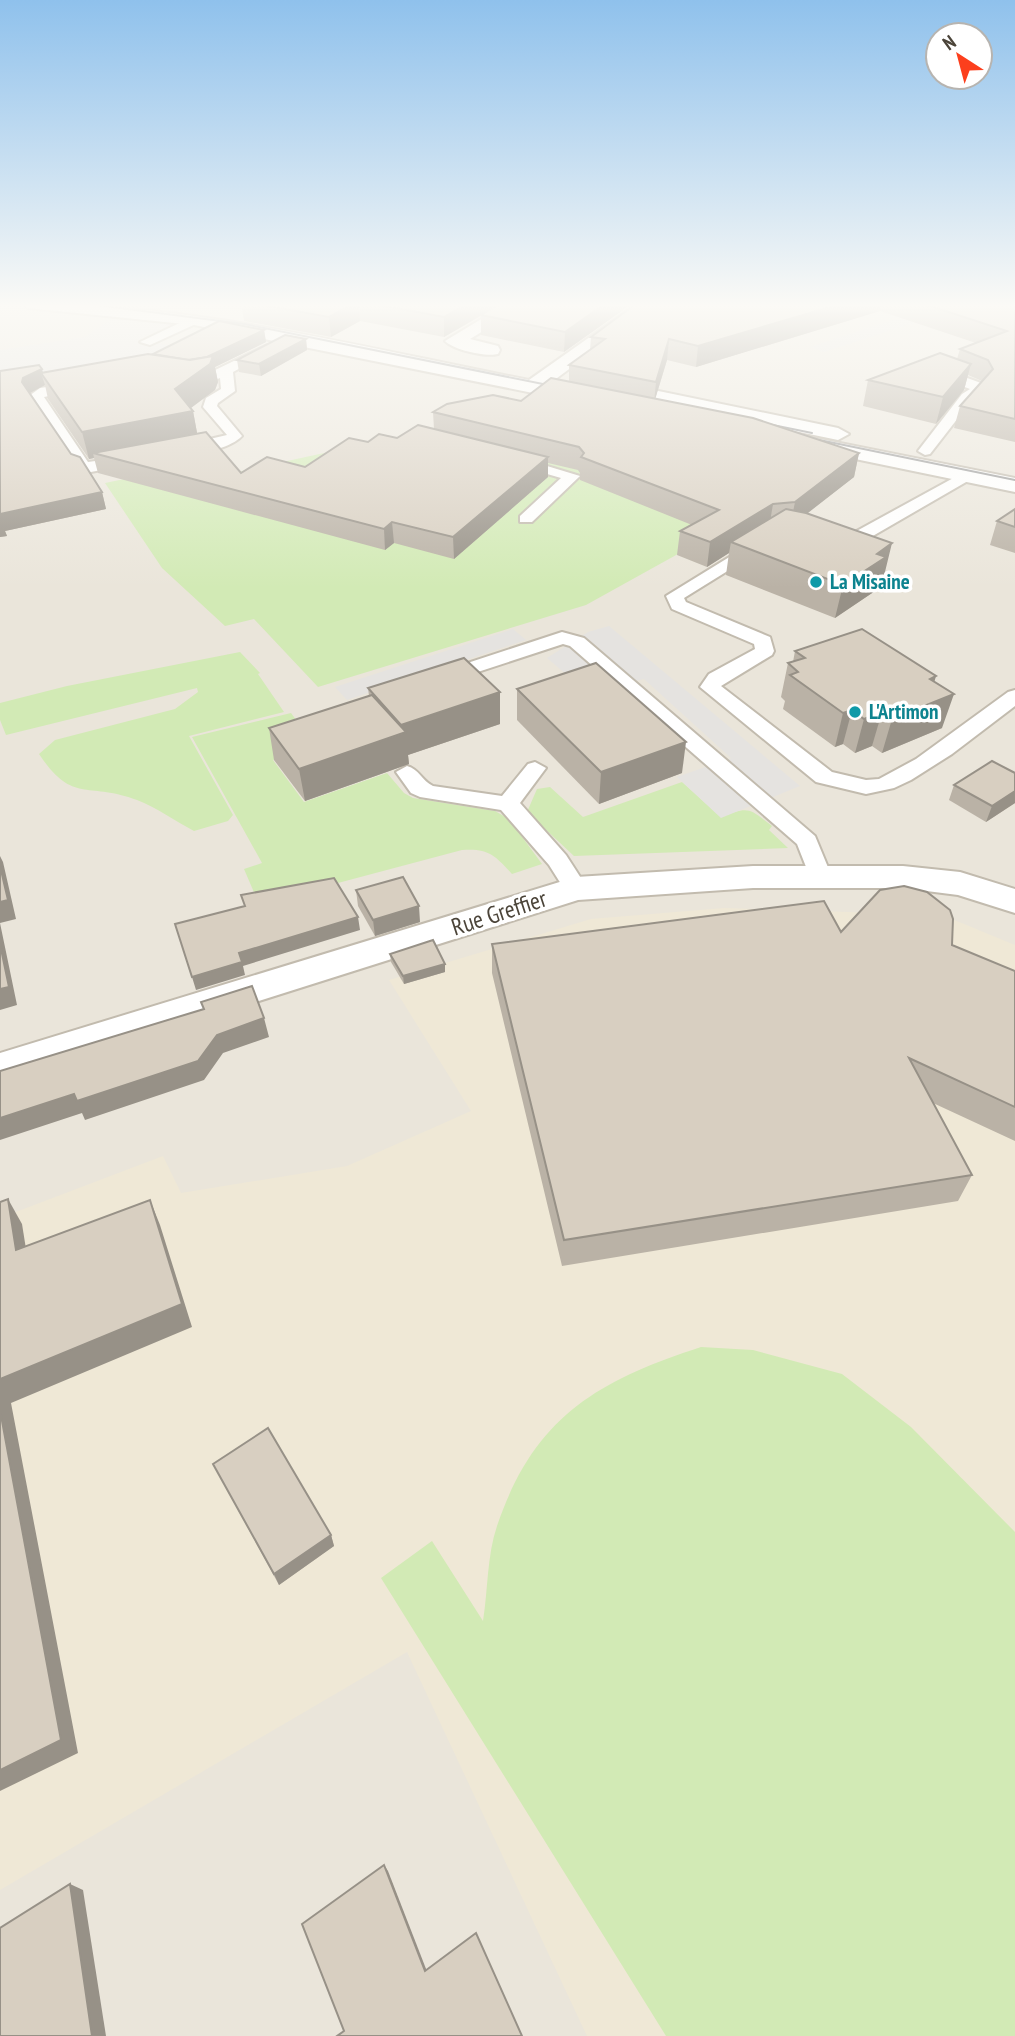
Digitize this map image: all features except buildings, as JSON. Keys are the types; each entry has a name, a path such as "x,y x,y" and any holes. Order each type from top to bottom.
{"street":[{"path":"620,398 1015,485"},
{"path":"633,398 1015,468"},
{"name":"Rue Greffier","path":"0,1068 576,889 753,877 820,877 926,880 960,884 1015,901"}],"lane":[{"path":"37,398 83,466 91,467 226,442 235,436 210,407 211,401 216,398"},
{"path":"925,451 966,398"},
{"path":"502,457 572,476 526,519"},
{"path":"810,538 830,545 845,544 968,475"},
{"path":"776,533 675,596 678,605 763,641 765,651 716,678 710,687 824,778 844,784 874,787 903,776 1015,696"},
{"path":"417,685 562,638 577,642 807,841 820,877"},
{"path":"508,804 535,768"},
{"path":"407,772 419,788 428,792 508,804 558,860 576,889"}],"shaded area":[{"path":"0,398 1015,398 1015,2036 0,2036"},
{"path":"609,626 800,786 721,818 677,777 731,758 644,679 588,693 547,658 588,632"},
{"path":"513,629 526,640 347,700 335,687"},
{"path":"724,908 942,915 1015,945 1015,2036 587,2036 407,1652 0,1890 0,1218 163,1156 181,1193 347,1166 471,1111 389,980 591,919"}],"green space":[{"path":"448,426 647,484 714,534 586,605 318,687 254,619 225,626 162,568 105,483 207,462 219,476"},
{"path":"240,652 260,673 258,674 284,712 189,736 233,815 228,821 194,831 137,800 72,786 51,770 39,754 55,740 175,709 198,692 197,688 6,735 0,720 0,703 67,686"},
{"path":"291,713 315,746 273,760 304,802 387,773 404,793 413,798 495,811 509,819 542,864 512,874 490,854 478,850 462,850 259,904 244,869 262,863 192,737"},
{"path":"682,782 721,817 743,810 758,815 772,826 769,830 788,848 574,856 527,812 537,789 550,787 583,817"},
{"path":"701,1347 753,1350 842,1374 911,1427 1015,1532 1015,2036 666,2036 381,1578 432,1541 483,1621 489,1561 497,1526 512,1488 550,1430 574,1408 630,1374"}],"tram line":[{"path":"758,422 812,433"},
{"path":"800,436 1015,480"}],"place":[{"name":"La Misaine","path":"816,582"},
{"name":"L'Artimon","path":"855,712"}]}
